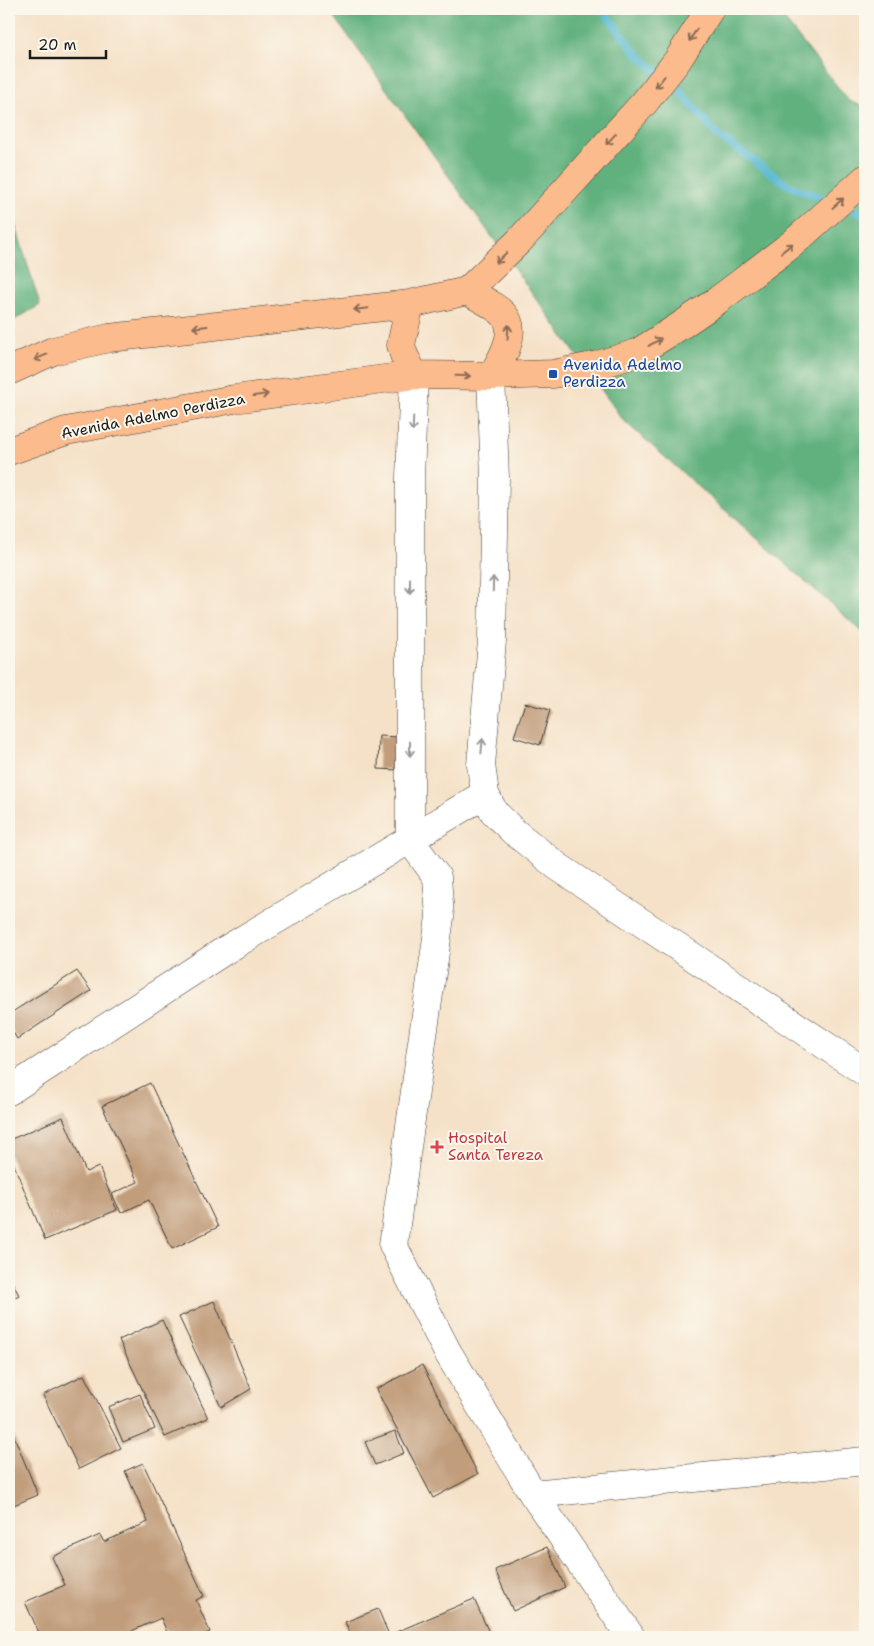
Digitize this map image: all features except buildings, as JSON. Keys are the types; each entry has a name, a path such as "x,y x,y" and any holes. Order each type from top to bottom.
{"main road":[{"path":"9,371 54,351 109,338 410,304 467,291 519,241 644,103 677,61 710,9"},
{"name":"Avenida Adelmo Perdizza","path":"9,451 66,430 234,399 414,375 491,376 553,374 598,365 637,353 680,326 757,272 812,228 865,178"},
{"path":"467,291 502,313 508,321 510,331 503,358 491,376"},
{"path":"410,304 401,345 414,375"}],"lane":[{"path":"414,375 410,478 410,840 436,877 440,917 393,1245 447,1352 533,1494 631,1637"},
{"path":"491,376 495,478 492,642 481,765 485,794 494,812 513,831 557,866 865,1072"},
{"path":"9,1091 224,951 485,794"},
{"path":"533,1494 865,1461"}],"green space":[{"path":"329,9 776,9 849,101 865,107 865,634 623,420"},
{"path":"9,204 40,305 9,323"}],"waterway":[{"path":"602,9 638,55 679,90 717,135 788,185 832,202"},
{"path":"843,206 859,212 865,217"}],"place":[{"name":"Avenida Adelmo Perdizza","path":"553,374"},
{"name":"Hospital Santa Tereza","path":"437,1147"}]}
